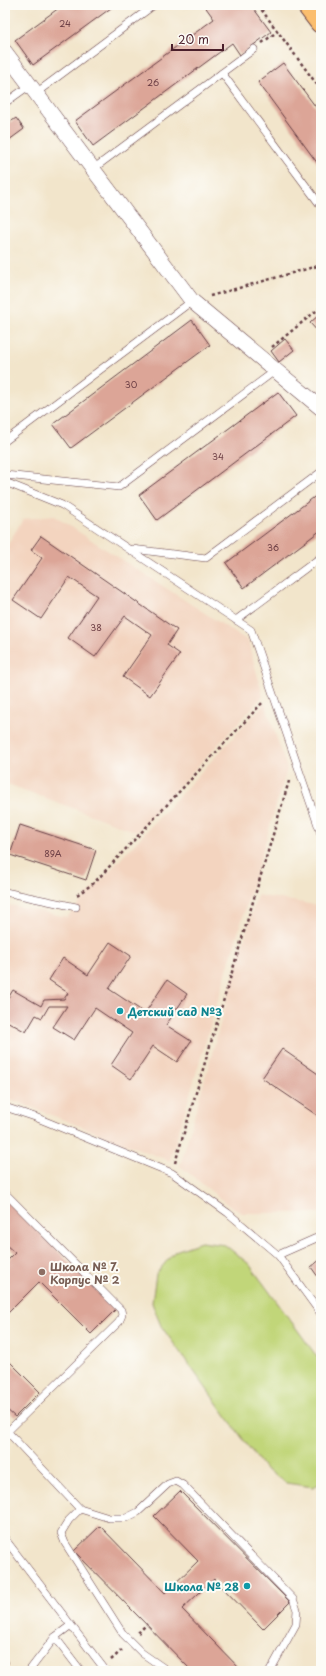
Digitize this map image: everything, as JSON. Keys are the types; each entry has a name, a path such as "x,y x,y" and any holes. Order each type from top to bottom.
{"main road":[{"path":"308,5 321,22"}],"street":[{"path":"5,52 192,301 321,408"}],"lane":[{"path":"5,103 33,89 154,5"},
{"path":"93,169 254,49"},
{"path":"222,73 321,206"},
{"path":"5,441 192,301"},
{"path":"5,475 119,487 276,370"},
{"path":"131,549 206,558 321,472"},
{"path":"5,482 62,505 131,549 251,630 321,834"},
{"path":"236,620 321,557"},
{"path":"5,892 64,903 76,907"},
{"path":"5,1106 172,1173 228,1213 278,1255 321,1314"},
{"path":"5,1194 121,1310 122,1315 119,1322 6,1431 80,1509 109,1518 126,1518 138,1512 168,1484 176,1481 183,1485 293,1598 297,1610 296,1624 270,1671"},
{"path":"278,1255 321,1236"},
{"path":"80,1509 69,1520 61,1533 65,1543 123,1634 142,1653 168,1671"},
{"path":"5,1539 106,1671"},
{"path":"29,1671 55,1637 71,1625"},
{"path":"55,1637 81,1671"}],"path":[{"path":"258,5 321,90"},
{"path":"254,49 278,32"},
{"path":"192,301 321,265"},
{"path":"259,357 321,307"},
{"path":"64,903 94,883 273,691"},
{"path":"172,1173 296,759"},
{"path":"5,1650 9,1671"}],"shaded area":[{"path":"54,516 248,641 263,696 137,832 5,783 5,549 23,519"},
{"path":"265,703 287,769 170,1161 5,1097 5,904 67,917"},
{"path":"257,895 321,906 321,1213 243,1213 232,1208 180,1166"}],"green space":[{"path":"201,1242 225,1245 249,1264 321,1362 321,1483 313,1487 286,1483 264,1468 161,1326 152,1303 156,1274 175,1251"}],"building":[{"path":"63,5 115,5 33,65 15,40"},
{"path":"204,5 251,5 271,32 240,55 232,43 93,146 75,121 214,19"},
{"path":"283,63 321,114 321,168 258,82"},
{"path":"16,118 24,129 5,143 5,126"},
{"path":"321,313 321,333 320,334 310,323"},
{"path":"192,320 210,345 71,448 53,424"},
{"path":"285,339 294,350 279,362 271,351"},
{"path":"278,392 296,416 157,520 139,495"},
{"path":"321,492 321,530 244,588 226,563"},
{"path":"41,536 177,630 167,645 180,654 150,696 123,677 152,635 125,616 95,657 68,638 97,596 69,577 41,619 13,600 42,558 31,550"},
{"path":"20,825 96,850 86,880 10,855"},
{"name":"Детский сад №3","path":"110,942 131,956 109,989 145,1013 167,980 187,994 166,1025 191,1041 177,1062 153,1046 131,1079 111,1065 132,1033 95,1008 74,1040 53,1027 67,1006 49,1006 42,1018 36,1015 26,1032 5,1020 5,1003 13,990 41,1006 44,1000 64,999 68,993 49,980 63,958 88,975"},
{"path":"282,1049 321,1076 321,1118 262,1078"},
{"name":"Школа № 7. Корпус № 2","path":"5,1198 116,1309 91,1334 39,1282 5,1316 5,1263 15,1253 5,1244"},
{"path":"321,1259 321,1281 311,1267"},
{"path":"5,1357 40,1392 15,1417 5,1408"},
{"name":"Школа № 28","path":"180,1491 290,1602 263,1629 214,1579 182,1609 242,1671 192,1671 74,1551 100,1526 165,1593 198,1561 154,1516"}],"place":[{"name":"Детский сад №3","path":"120,1011"},
{"name":"Школа № 7. Корпус № 2","path":"42,1272"},
{"name":"Школа № 28","path":"247,1586"}]}
